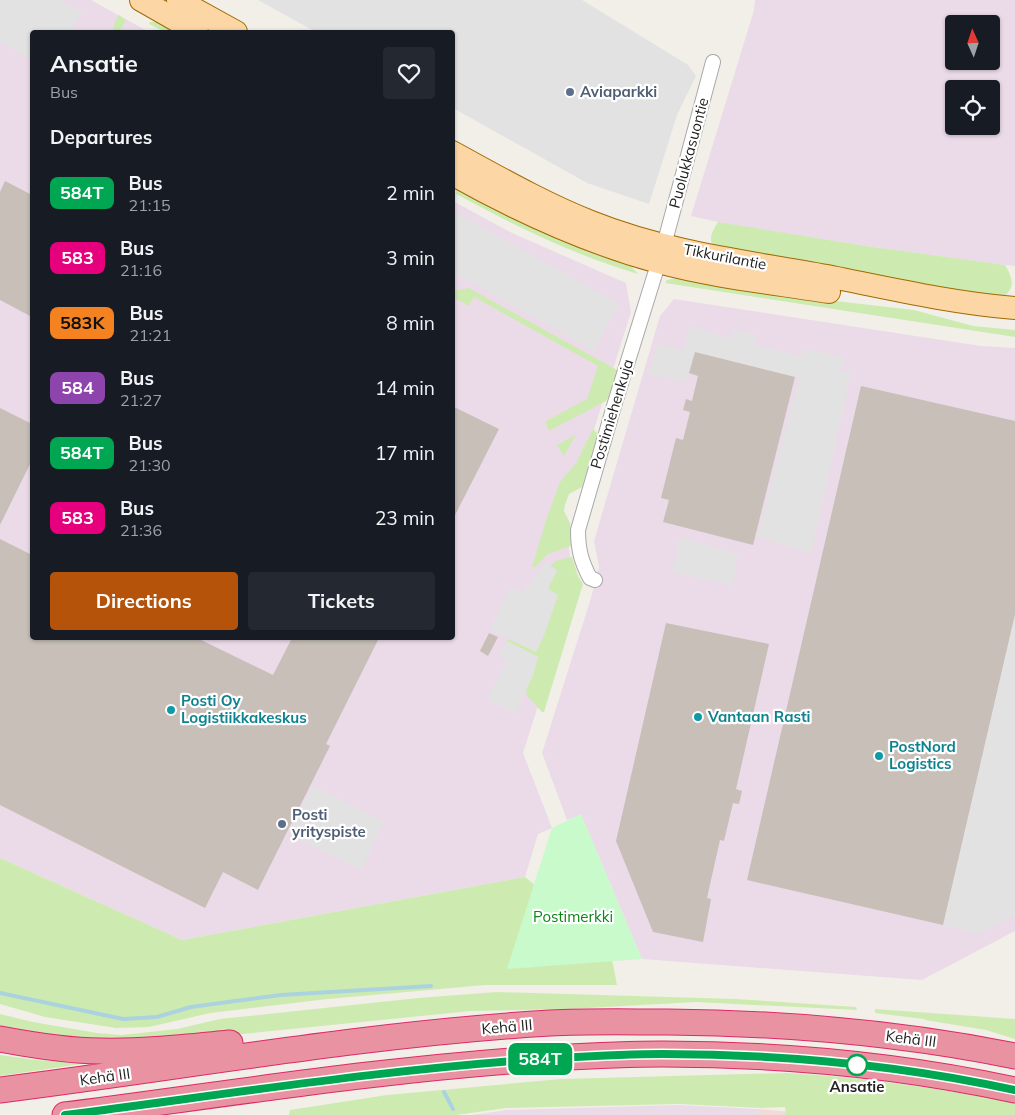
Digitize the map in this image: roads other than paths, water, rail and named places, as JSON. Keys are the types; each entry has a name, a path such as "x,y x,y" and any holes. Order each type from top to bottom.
{"highway":[{"name":"Kehä III","path":"0,1090 375,1040 552,1023 716,1022 819,1028 928,1040 1015,1056"},
{"path":"0,1039 99,1052 165,1049 274,1039 375,1040"},
{"path":"65,1115 350,1077 496,1062 616,1055 697,1054 837,1062 926,1074 1015,1090"},
{"path":"191,1115 276,1101 350,1077"}],"main road":[{"path":"141,0 194,30"},
{"path":"178,0 232,30"},
{"name":"Tikkurilantie","path":"455,154 554,206 702,272 903,304 978,319 1015,322"},
{"name":"Tikkurilantie","path":"455,176 498,200 572,233 662,254 718,257 951,301 1015,308"}],"street":[{"name":"Puolukkasuontie","path":"662,254 713,62"},
{"name":"Postimiehenkuja","path":"595,580 590,578 581,561 578,548 578,530 614,406 662,254"}],"waterway":[{"path":"0,993 123,1019 157,1017 191,1007 281,995 431,986"},
{"path":"444,1092 453,1109"}],"place":[{"name":"Aviaparkki","path":"570,92"},
{"name":"Posti Oy Logistiikkakeskus","path":"171,710"},
{"name":"Vantaan Rasti","path":"698,717"},
{"name":"PostNord Logistics","path":"879,756"},
{"name":"Posti yrityspiste","path":"282,824"},
{"name":"Ansatie","path":"857,1065"}],"park label":[{"name":"Postimerkki","path":"573,917"}]}
